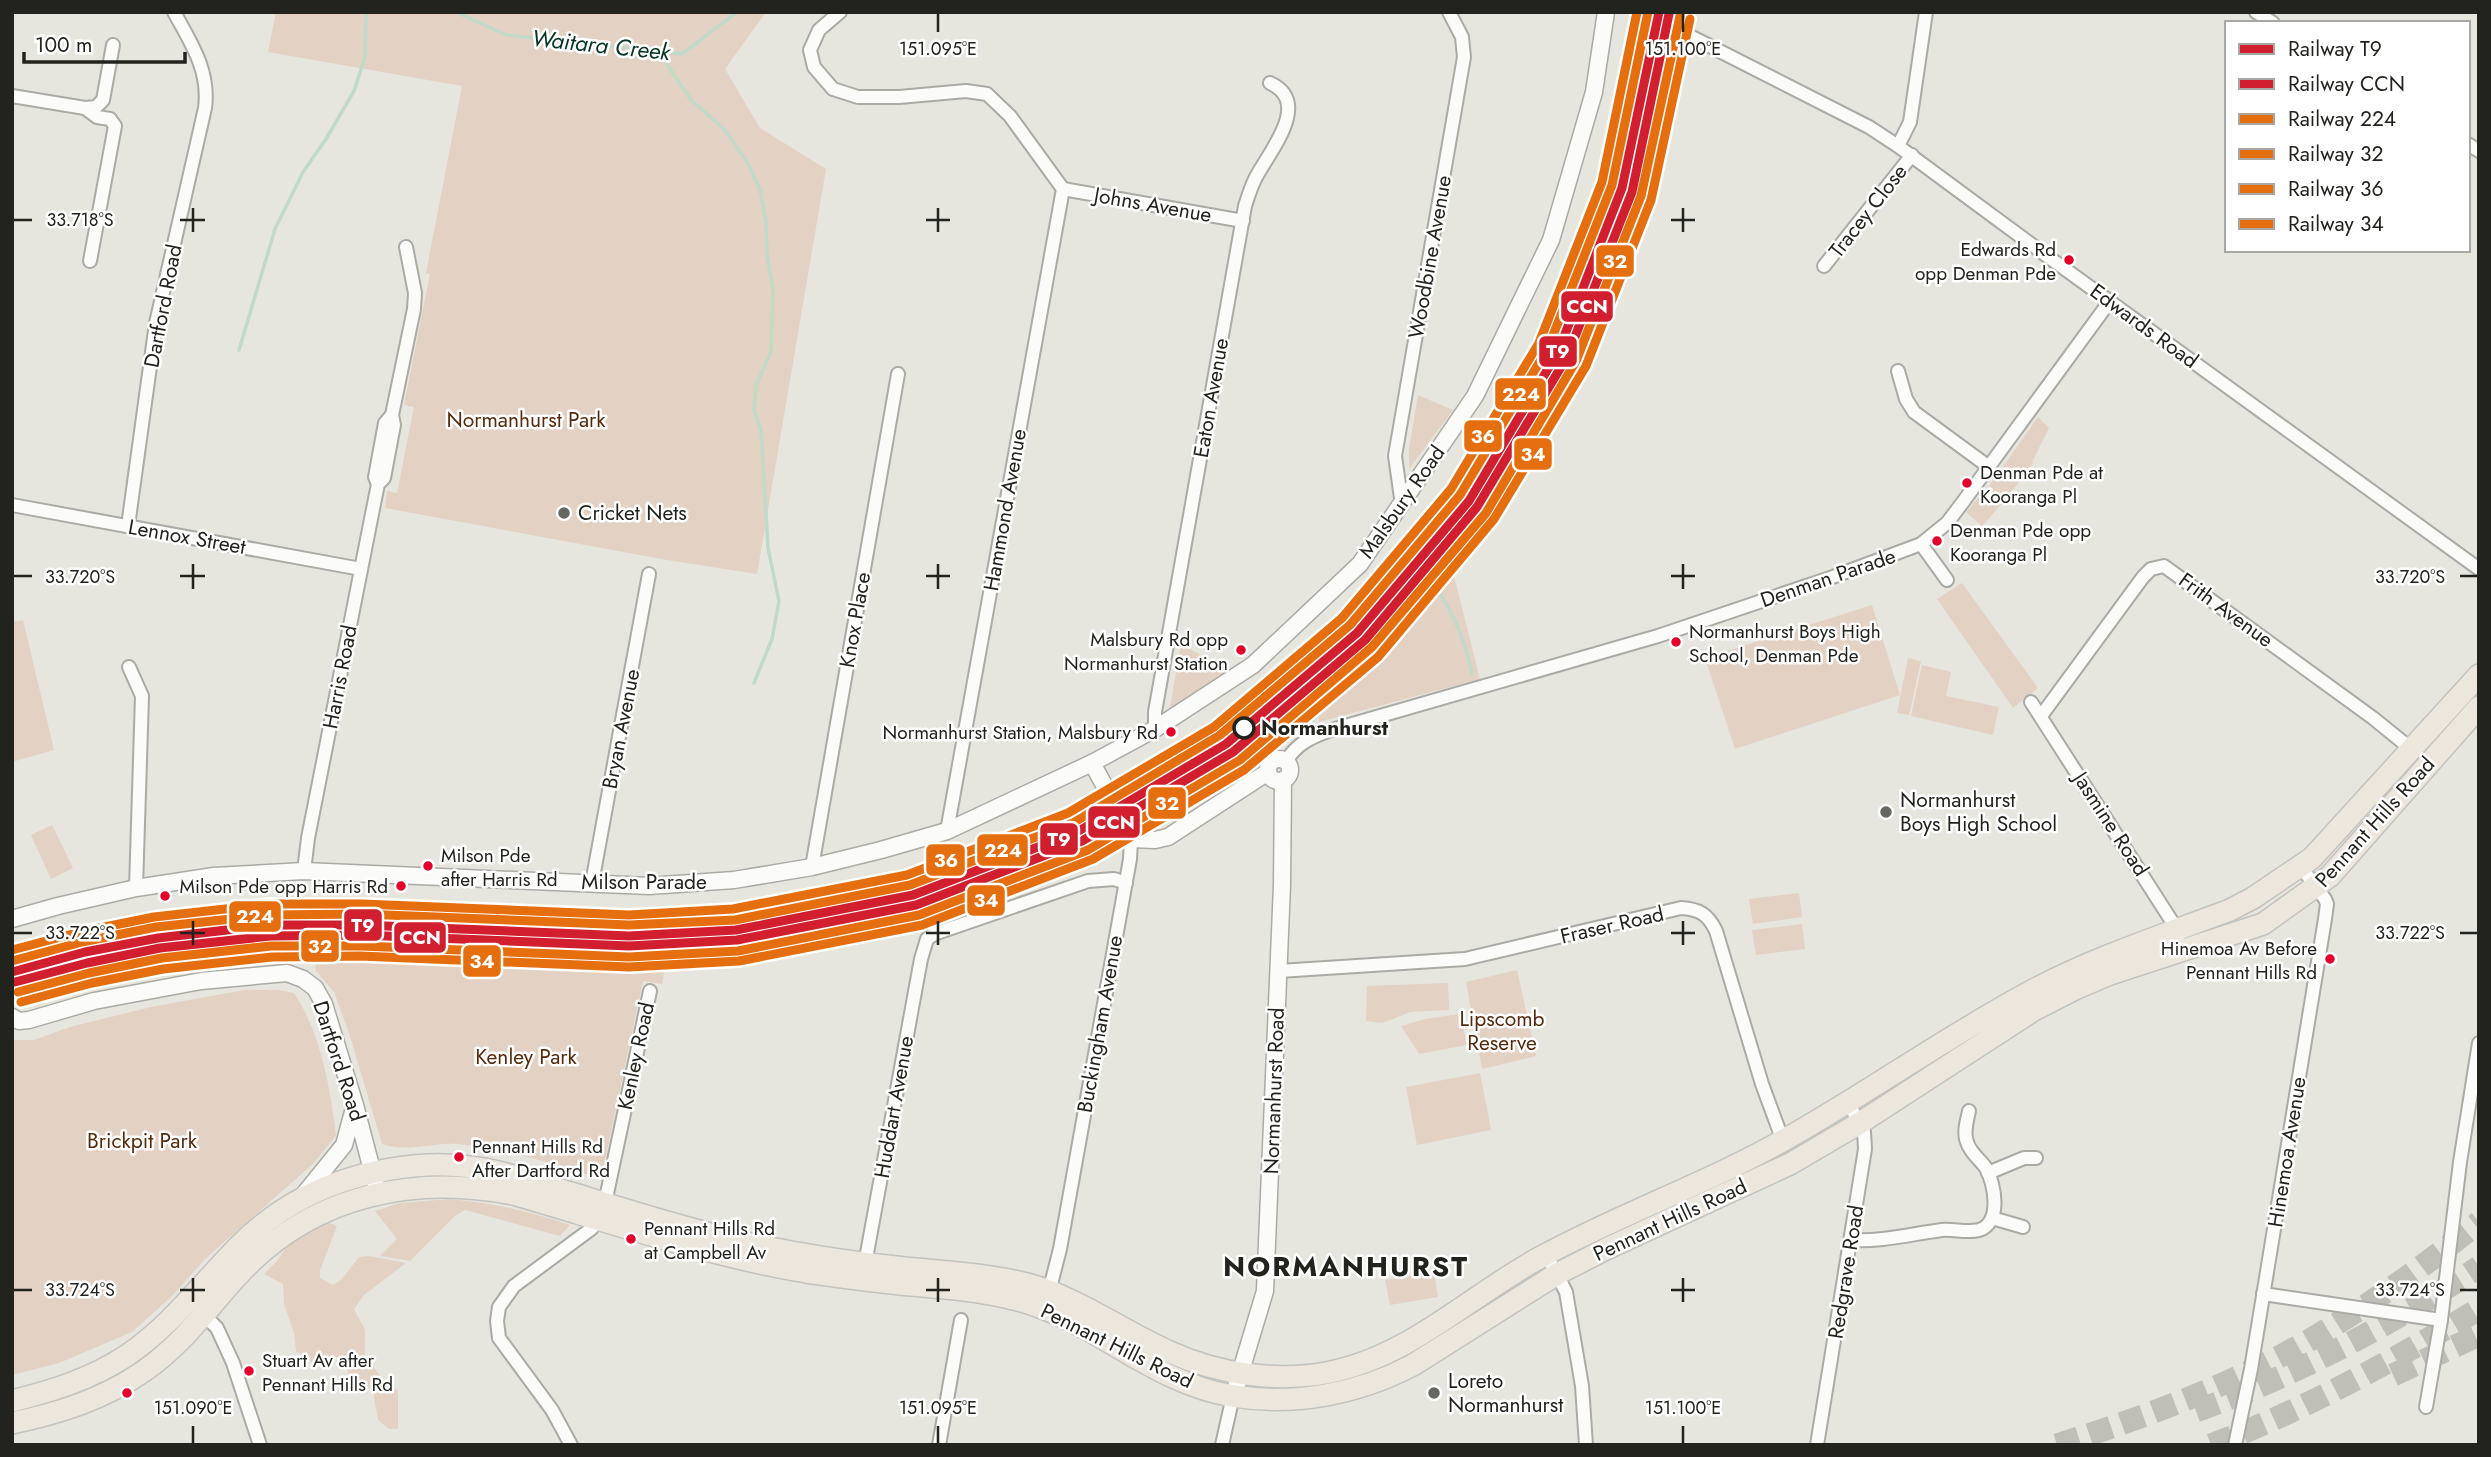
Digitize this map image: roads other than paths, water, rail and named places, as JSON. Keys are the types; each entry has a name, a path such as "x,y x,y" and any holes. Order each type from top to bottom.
{"highway":[{"name":"Pennant Hills Road","path":"12,1401 74,1383 117,1361 197,1308 286,1234 337,1207 378,1193 435,1186 484,1188 825,1258 998,1278 1049,1292 1094,1311 1173,1354 1207,1366 1240,1373 1270,1376 1311,1375 1340,1370 1380,1357 1417,1337 1546,1254 1726,1171 1783,1141 2024,995 2068,972 2230,910 2253,898 2301,867 2479,675"},
{"name":"Pennant Hills Road","path":"12,1423 47,1416 84,1404 144,1371 175,1347 197,1308 246,1238 299,1200 326,1187 373,1171 434,1164 484,1168 695,1247 803,1271 967,1290 1024,1301 1064,1317 1170,1376 1197,1387 1233,1396 1303,1398 1343,1392 1389,1377 1557,1274 1790,1164 1860,1123 2045,1004 2110,974 2263,924 2316,888 2359,846 2479,707"}],"street":[{"name":"Dartford Road","path":"128,526 156,323 208,88 197,54 174,12"},
{"path":"840,12 819,30 810,50 814,67 832,89 858,97 899,97 966,91 987,94 1010,116 1063,189"},
{"name":"Woodbine Avenue","path":"1402,505 1395,456 1464,57 1462,37 1449,12"},
{"name":"Malsbury Road","path":"1093,763 1155,729 1253,666 1360,564 1402,505 1475,396 1551,240 1594,92 1606,12"},
{"path":"1898,146 1910,122 1926,12"},
{"name":"Edwards Road","path":"1690,36 1869,127 1912,155 2479,569"},
{"path":"12,96 85,108 96,107 103,100 113,45"},
{"name":"Eaton Avenue","path":"1155,729 1155,712 1242,221 1253,182 1284,129 1288,110 1284,93 1270,83"},
{"path":"85,108 97,117 110,119 115,127 90,261"},
{"name":"Tracey Close","path":"1824,267 1912,155"},
{"name":"Johns Avenue","path":"1063,189 1242,221"},
{"name":"Hammond Avenue","path":"947,831 1063,189"},
{"name":"Harris Road","path":"304,871 308,838 378,484 375,477 385,424 392,415 414,309 415,293 406,247"},
{"name":"Denman Parade","path":"1286,761 1294,748 1303,741 1328,731 1658,636 1921,544 1947,523 2110,302"},
{"path":"1898,371 1906,399 1914,412 1989,467"},
{"name":"Knox Place","path":"812,867 898,374"},
{"name":"Lennox Street","path":"12,505 361,569"},
{"path":"1921,544 1947,579"},
{"name":"Frith Avenue","path":"2041,716 2143,577 2151,569 2164,566 2373,718 2410,748"},
{"name":"Bryan Avenue","path":"592,883 649,574"},
{"path":"129,667 142,696 136,888"},
{"name":"Jasmine Road","path":"2031,702 2178,929 2187,950"},
{"path":"1279,759 1286,761 1290,770 1283,780 1272,779 1268,772 1273,760 1279,759"},
{"path":"1093,763 1129,832 1155,841 1168,837 1268,772"},
{"name":"Milson Parade","path":"12,919 71,902 136,888 214,876 304,871 649,886 734,880 812,867 947,831 1093,763"},
{"name":"Normanhurst Road","path":"1233,1396 1265,1291 1279,971 1283,780"},
{"name":"Buckingham Avenue","path":"1049,1292 1060,1248 1126,883 1129,832"},
{"name":"Hinemoa Avenue","path":"2235,1445 2251,1369 2326,919 2327,904 2301,867"},
{"name":"Huddart Avenue","path":"866,1264 927,939 934,934 1071,886 1099,879 1126,883"},
{"name":"Fraser Road","path":"1279,971 1465,959 1681,908 1695,909 1711,919 1716,930 1762,1084 1783,1141"},
{"name":"Dartford Road","path":"12,1017 19,1021 29,1020 94,1001 201,981 287,973 303,979 315,988 324,1004 378,1193"},
{"name":"Kenley Road","path":"603,1211 650,991"},
{"path":"2426,1408 2441,1320 2460,1162 2479,1043"},
{"name":"Redgrave Road","path":"1817,1445 1865,1149 1864,1132 1848,1102"},
{"path":"299,1200 344,1145 355,1105"},
{"path":"1851,1240 1879,1240 1952,1229 1974,1231 1986,1227 1992,1217 1993,1188 1988,1173 1967,1143 1965,1131 1969,1111"},
{"path":"1988,1173 2024,1158 2036,1158"},
{"path":"571,1445 552,1410 499,1338 497,1321 499,1307 514,1286 591,1229 603,1211"},
{"path":"1992,1217 2023,1227"},
{"path":"1546,1254 1566,1292 1586,1421 1586,1445"},
{"path":"2263,1294 2441,1320"},
{"path":"197,1308 217,1328 233,1363 260,1445"},
{"path":"939,1445 961,1320"},
{"path":"1222,1445 1233,1396"}],"waterway":[{"path":"239,350 275,229 303,172 354,91 365,57 366,12"},
{"name":"Waitara Creek","path":"456,12 506,35 682,54 737,12"},
{"path":"663,52 668,66 691,100 724,129 746,160 760,189 766,222 767,255 773,289 771,352 756,385 754,410 761,430 768,548 779,601 772,639 754,683"},
{"path":"1306,727 1446,584"},
{"path":"1438,591 1459,631 1472,674"}],"tunnel":[{"path":"2057,1445 2185,1400 2278,1357 2374,1300 2479,1222"},
{"path":"2196,1411 2269,1382 2341,1348 2479,1267"},
{"path":"2211,1445 2348,1383 2479,1309"},
{"path":"2393,1375 2479,1335"}],"rail line":[{"name":"36","path":"12,950 80,932 154,917 269,904 362,904 629,915 733,909 907,875 1068,813 1214,727 1342,618 1451,489 1539,343 1602,182 1637,12"},
{"name":"224","path":"12,961 82,942 156,927 269,915 362,914 629,925 735,920 910,885 1073,823 1220,735 1350,625 1460,495 1548,348 1612,185 1648,12"},
{"name":"T9","path":"12,972 85,952 158,938 270,925 361,925 629,936 736,930 913,895 1077,832 1226,744 1357,633 1469,501 1558,352 1622,188 1659,12"},
{"name":"CCN","path":"15,982 160,948 271,936 361,935 629,946 737,940 916,905 1082,841 1233,752 1365,640 1477,507 1567,357 1632,192 1669,14"},
{"name":"32","path":"18,992 89,973 162,958 271,946 361,946 629,957 738,951 919,915 1088,850 1240,760 1372,647 1486,513 1576,361 1641,196 1680,16"},
{"name":"34","path":"21,1002 92,983 163,969 272,957 360,956 629,967 739,961 922,925 1093,859 1244,770 1378,657 1494,519 1586,366 1651,200 1690,19"}],"place":[{"name":"Edwards Rd opp Denman Pde","path":"2069,260"},
{"name":"Denman Pde at Kooranga Pl","path":"1967,483"},
{"name":"Cricket Nets","path":"564,513"},
{"name":"Denman Pde opp Kooranga Pl","path":"1937,541"},
{"name":"Normanhurst Boys High School, Denman Pde","path":"1676,642"},
{"name":"Malsbury Rd opp Normanhurst Station","path":"1241,650"},
{"name":"Normanhurst","path":"1244,728"},
{"name":"Normanhurst Station, Malsbury Rd","path":"1171,732"},
{"name":"Normanhurst Boys High School","path":"1886,812"},
{"name":"Milson Pde after Harris Rd","path":"428,866"},
{"name":"Milson Pde opp Harris Rd","path":"401,886"},
{"name":"Hinemoa Av Before Pennant Hills Rd","path":"2330,959"},
{"name":"Pennant Hills Rd After Dartford Rd","path":"459,1157"},
{"name":"Pennant Hills Rd at Campbell Av","path":"631,1239"},
{"name":"Stuart Av after Pennant Hills Rd","path":"249,1371"},
{"name":"Loreto Normanhurst","path":"1434,1393"}],"district":[{"name":"NORMANHURST","path":"1346,1266"}],"park label":[{"name":"Normanhurst Park","path":"526,420"},
{"name":"Lipscomb Reserve","path":"1502,1031"},
{"name":"Kenley Park","path":"526,1057"},
{"name":"Brickpit Park","path":"142,1141"}]}
